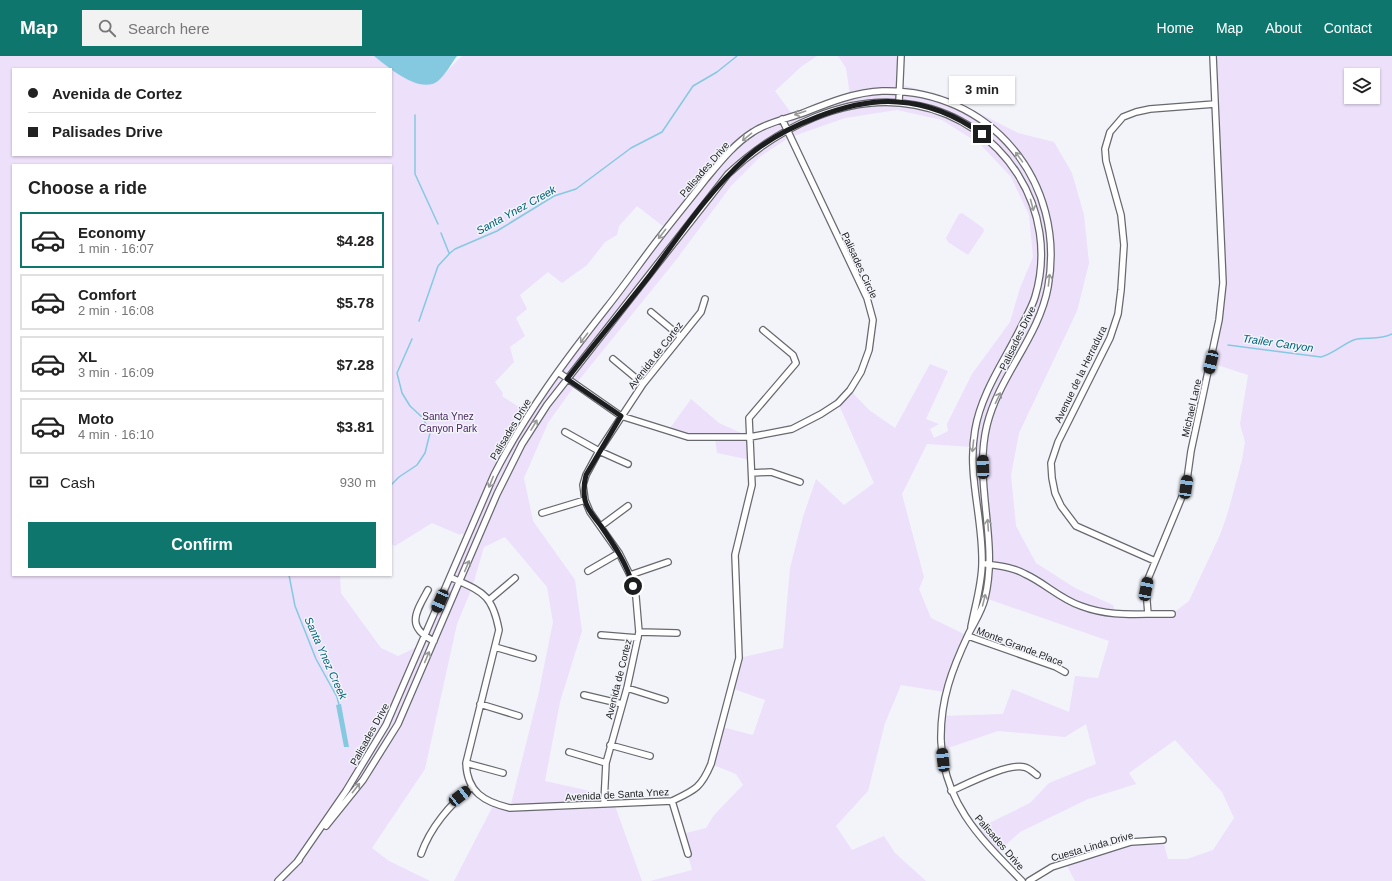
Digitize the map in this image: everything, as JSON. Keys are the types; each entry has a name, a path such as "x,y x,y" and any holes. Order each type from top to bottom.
{"street":[{"path":"899,102 898,92 901,56"},
{"name":"Michael Lane","path":"1148,614 1146,589 1148,579 1186,487 1191,451 1212,356 1222,302 1223,283 1213,56"},
{"name":"Palisades Drive","path":"297,862 346,791 378,741 397,702 494,475 513,439 558,372 628,278 727,153 754,131 818,106 868,92 898,92 926,95 950,103 973,114 995,130 1023,163 1045,205 1049,221 1052,250 1049,283 1046,295 1040,314 994,406 988,420 984,438 984,476 990,564 985,600 945,692 941,716 943,760 951,791 961,809 984,840 1022,881"},
{"name":"Palisades Drive","path":"278,881 297,862 363,780 390,738 403,713 497,494 522,444 547,405 728,174 759,148 787,131 816,117 854,106 882,102 899,102 931,108 955,117 982,134 1009,160 1026,188 1039,232 1040,260 1035,298 985,397 975,427 971,460 982,563 979,591 969,634"},
{"name":"Avenue de la Herradura","path":"1155,561 1076,526 1061,506 1055,493 1051,463 1058,442 1110,338 1118,314 1124,245 1121,215 1106,161 1105,149 1110,132 1123,117 1136,112 1150,109 1215,104"},
{"name":"Palisades Circle","path":"558,372 621,416 688,437 750,437 792,429 821,414 838,402 850,390 860,372 869,350 872,320 867,298 782,119"},
{"name":"Avenida de Cortez","path":"604,803 606,763 627,688 639,635 636,597 630,575 619,553 590,512 585,500 583,486 586,475 599,451 621,416 643,384 701,312 705,298"},
{"path":"651,312 681,337"},
{"name":"Avenida de Santa Ynez","path":"472,787 482,797 494,804 510,808 672,801 693,791 704,780 711,764 739,658 735,554 752,485 749,418 796,363 793,355 763,330"},
{"path":"613,359 643,384"},
{"path":"565,432 599,451 628,464"},
{"path":"513,439 522,444"},
{"path":"752,473 771,472 800,482"},
{"path":"542,513 585,500"},
{"path":"601,526 628,506"},
{"path":"588,571 619,553"},
{"path":"630,575 668,562"},
{"path":"982,563 1000,565 1025,573 1067,600 1081,606 1116,615 1172,614"},
{"path":"421,854 426,841 454,801 472,787 467,774 466,763 499,630 496,612 490,600 481,592 450,577"},
{"path":"490,600 515,578"},
{"path":"428,590 415,616 415,622 425,636 434,641"},
{"path":"601,635 677,633"},
{"name":"Monte Grande Place","path":"969,634 1056,667 1065,672"},
{"path":"495,647 533,658"},
{"path":"627,688 665,700"},
{"path":"584,695 622,704"},
{"path":"480,704 519,716"},
{"path":"610,745 650,756"},
{"path":"569,752 606,763"},
{"path":"466,763 503,773"},
{"path":"951,791 1004,768 1017,766 1024,767 1037,775"},
{"path":"672,801 688,854"},
{"name":"Cuesta Linda Drive","path":"1029,881 1052,867 1131,842 1163,840"}],"green space":[{"name":"Santa Ynez Canyon Park","path":"0,56 374,56 383,62 436,82 462,56 817,56 802,66 775,91 792,114 850,96 846,68 838,56 899,56 898,84 948,97 1018,133 1054,142 1072,173 1084,215 1089,263 1077,311 1019,433 1011,475 1016,526 1036,563 1075,588 1113,605 1116,615 1172,614 1189,601 1220,535 1228,512 1242,460 1245,442 1240,424 1248,375 1211,363 1222,302 1213,56 1392,56 1392,881 1075,881 1065,862 1131,842 1163,840 1168,859 1187,859 1213,850 1234,818 1222,792 1175,740 1129,773 1136,784 1088,799 1020,832 997,853 975,830 1030,803 1049,783 1096,764 1086,724 1065,737 998,731 942,750 941,716 1003,714 1012,689 1069,712 1075,676 1098,678 1109,641 985,598 989,565 982,563 972,447 927,444 902,494 924,577 919,589 931,618 968,636 945,692 901,685 885,723 868,791 836,826 852,850 884,836 895,853 926,881 650,881 692,870 682,834 706,828 714,815 743,785 736,774 711,764 722,727 753,735 765,700 731,688 739,658 783,648 790,568 803,517 816,479 844,505 874,483 838,403 850,390 869,410 895,428 930,364 948,371 926,419 939,424 930,429 934,438 948,431 947,424 972,374 1010,322 1020,288 1033,257 1029,215 1011,177 980,144 942,120 897,110 845,118 788,138 761,156 731,186 676,260 575,385 548,423 524,478 533,521 575,580 582,631 560,702 545,781 604,794 604,803 614,803 642,881 454,881 494,804 510,808 538,696 553,622 547,587 505,537 484,547 472,588 457,624 425,769 372,848 389,861 430,881 0,881","holes":["637,206 669,231 550,381 515,435 508,431 522,409 502,396 503,393 495,382 514,362 510,347 525,336 516,318 527,309 520,295 548,272 562,283 587,265 605,242 617,235 619,226"]},
{"path":"962,213 983,228 984,231 968,255 948,242 946,238 959,214"},
{"path":"691,399 719,423 750,437 751,460 717,453 715,437 688,437 668,431"}],"water":[{"path":"374,56 457,56 438,81 431,84 422,85 414,82 404,78 392,70 392,68 387,67"},
{"path":"341,704 349,747 344,747 336,705"}],"waterway":[{"name":"Santa Ynez Creek","path":"419,321 438,266 450,253 455,249 497,231 554,196 576,189 631,148 662,132 693,86 717,72 737,56"},
{"path":"415,115 415,174 438,224"},
{"path":"441,233 449,253"},
{"name":"Trailer Canyon","path":"1228,345 1321,357 1353,340 1383,337 1392,334"},
{"name":"Santa Ynez Creek","path":"392,484 399,477 417,465 425,453 430,433 423,418 410,406 402,393 397,373 412,339"},
{"name":"Santa Ynez Creek","path":"289,576 295,606 316,659 337,697 339,705"}],"route":[{"path":"633,586 630,575 619,553 590,512 585,500 583,486 586,475 599,451 621,416 567,379 728,174 746,157 766,143 797,125 816,117 854,106 882,102 899,102 931,108 955,117 982,134"}]}
